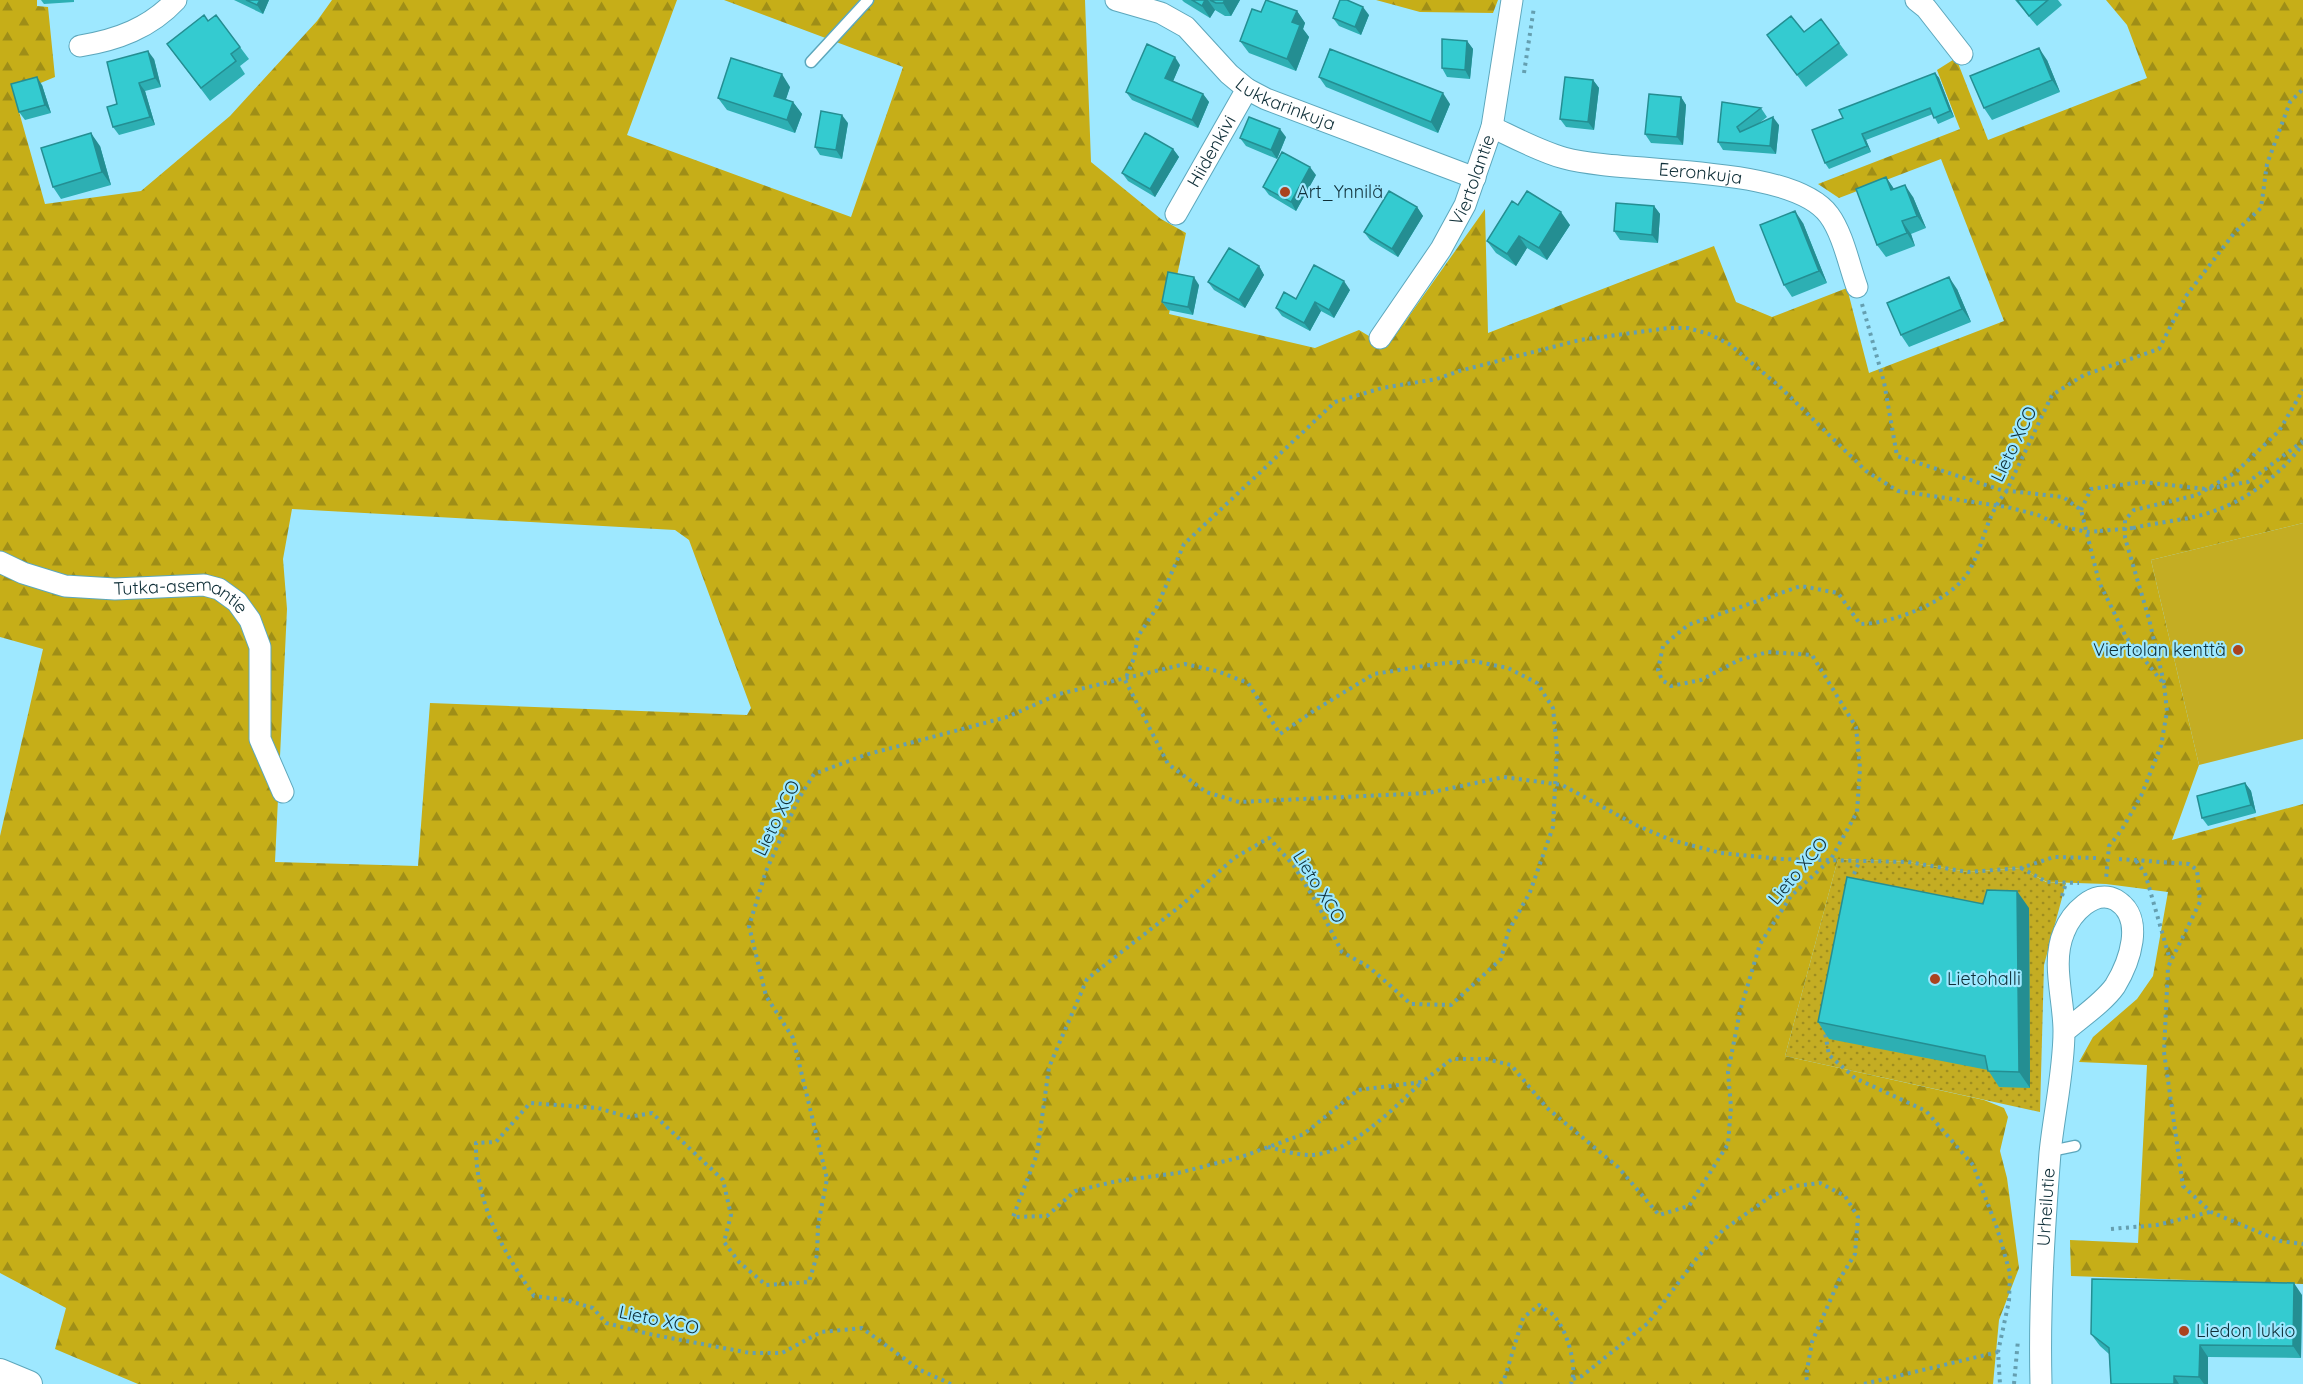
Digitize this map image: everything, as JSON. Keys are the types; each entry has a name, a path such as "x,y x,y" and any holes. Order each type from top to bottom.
{"street":[{"path":"80,46 112,41 142,27 176,0"},
{"name":"Lukkarinkuja","path":"1116,0 1161,13 1186,27 1247,89 1266,99 1474,178"},
{"name":"Viertolantie","path":"1380,338 1442,249 1465,205 1492,127 1512,0"},
{"path":"1916,0 1926,8 1962,54"},
{"name":"Hiidenkivi","path":"1176,214 1247,89"},
{"name":"Eeronkuja","path":"1492,127 1564,158 1599,164 1732,176 1788,190 1813,201 1829,215 1857,287"},
{"name":"Tutka-asemantie","path":"0,562 22,573 65,586 115,589 204,585 219,589 237,602 250,620 260,647 260,739 283,792"},
{"name":"Urheilutie","path":"2041,1384 2041,1279 2051,1151 2064,1032 2059,954 2063,933 2081,908 2093,899 2113,898 2122,904 2131,917 2131,946 2124,968 2114,988 2064,1032"},
{"path":"0,1372 29,1384"}],"lane":[{"path":"811,62 868,0"},
{"path":"2051,1151 2075,1146"}],"path":[{"name":"Lieto XCO","path":"951,1384 920,1370 862,1328 821,1332 782,1353 750,1353 649,1334 606,1323 593,1308 566,1300 534,1296 510,1261 489,1218 476,1171 476,1143 496,1142 530,1103 598,1108 628,1117 651,1113 723,1180 731,1215 724,1242 739,1262 766,1285 809,1282 817,1255 818,1225 827,1179 793,1038 766,996 749,926 766,871 798,800 814,774 855,759 1007,717 1059,694 1185,664 1217,671 1248,682 1280,734 1374,674 1473,661 1508,668 1537,683 1553,708 1557,750 1553,826 1530,892 1508,932 1501,959 1451,1005 1411,1004 1369,967 1342,952 1318,905 1294,866 1269,838 1234,858 1183,904 1087,979 1049,1068 1037,1154 1013,1217 1047,1216 1075,1191 1117,1181 1178,1173 1304,1134 1358,1090 1422,1082 1452,1059 1486,1059 1512,1065 1547,1108 1618,1167 1659,1215 1689,1206 1728,1144 1731,1107 1728,1072 1740,1011 1760,944 1791,896 1831,859 1857,812 1860,768 1856,727 1812,655 1768,652 1739,660 1701,680 1671,686 1662,680 1658,670 1663,646 1688,625 1801,586 1838,593 1860,624 1880,624 1941,599 1969,572 1995,504 2006,492 2052,395 2084,375 2158,349 2186,297 2235,232 2261,208 2267,164 2290,102 2303,89"},
{"path":"1857,287 1884,382 1897,456 2001,490 2063,497 2081,510 2099,582 2126,637 2164,684"},
{"path":"2096,858 2054,857 2020,868 1968,872 1908,862 1781,859 1721,853 1671,840 1638,826 1585,795 1554,784 1504,777 1428,793 1239,802 1206,792 1168,764 1125,680 1134,658 1138,636 1156,609 1184,544 1335,402 1382,388 1437,379 1571,341 1670,328 1688,328 1709,334 1729,344 1779,386 1866,471 1898,490 1995,504 2038,515 2063,526 2088,532 2133,528 2197,516 2243,499 2287,466 2303,442"},
{"path":"2107,868 2109,846 2141,796 2162,746 2167,711 2164,684 2149,619 2125,538 2125,520 2134,510 2197,495 2236,472 2279,431 2303,390"},
{"path":"2081,510 2091,489 2142,482 2206,489 2248,482 2303,442"},
{"path":"2119,859 2189,864 2197,870 2200,902 2170,960"},
{"path":"1846,892 1860,860"},
{"path":"2136,861 2145,873 2170,960 2164,1052 2183,1186 2211,1212 2280,1241 2303,1244"},
{"path":"2020,868 2046,882 2066,883"},
{"path":"1826,1017 1823,1028 1829,1054 1855,1078 1926,1111 1973,1165 1997,1228 2010,1273 2008,1301 1998,1352 2000,1384"},
{"path":"1267,1147 1310,1156 1345,1146 1377,1123 1422,1082"},
{"path":"1573,1378 1582,1376 1648,1323 1697,1258 1723,1230 1770,1197 1795,1186 1820,1184 1845,1196 1858,1217 1855,1254 1839,1280 1812,1342 1806,1376 1808,1384"},
{"path":"2111,1229 2157,1226 2211,1212"},
{"path":"1500,1384 1504,1380 1523,1318 1539,1305 1555,1316 1566,1338 1573,1378 1571,1384"},
{"path":"1864,1384 1998,1352"}],"shaded area":[{"name":"Viertolan kenttä","path":"2303,523 2303,739 2199,765 2151,560"},
{"path":"1838,859 1908,862 1968,872 2021,868 2046,882 2066,883 2044,965 2040,1112 1785,1056"}],"green space":[{"path":"0,0 37,0 37,6 48,7 55,77 14,94 45,204 141,191 230,116 317,21 332,0 677,0 627,135 851,217 903,67 724,0 1085,0 1091,162 1161,219 1186,233 1169,314 1315,348 1359,330 1387,347 1485,209 1488,333 1714,246 1736,302 1772,317 1847,288 1869,373 2004,321 1941,159 1839,198 1818,184 1960,129 1937,70 1956,58 1988,140 2147,78 2127,25 2106,0 2303,0 2303,523 2151,560 2199,765 2172,840 2303,804 2303,1284 2071,1276 2070,1240 2138,1243 2147,1065 2079,1062 2093,1037 2137,999 2153,976 2168,892 2106,884 2047,882 2020,868 1968,872 1908,862 1838,859 1785,1056 1984,1100 2004,1108 2008,1117 2000,1151 2007,1178 2019,1268 1999,1320 1993,1384 138,1384 55,1349 66,1308 0,1273 0,836 43,649 0,637","holes":["292,509 675,530 689,540 751,708 747,715 430,703 418,866 275,862 287,609 283,559"]},
{"path":"1376,0 1498,0 1493,13 1420,12"}],"building":[{"path":"246,0 260,0 257,5"},
{"path":"1192,0 1205,0 1202,6"},
{"path":"1210,0 1225,0 1223,3 1216,3"},
{"path":"1266,0 1297,11 1292,22 1300,25 1287,59 1240,41 1252,9 1261,12"},
{"path":"1340,0 1347,0 1363,7 1355,27 1333,18"},
{"path":"2017,0 2048,0 2029,16"},
{"path":"204,15 208,21 216,15 240,47 231,54 236,61 201,88 167,44"},
{"path":"1791,16 1804,32 1821,19 1839,43 1797,75 1767,35"},
{"path":"1442,39 1467,41 1465,70 1442,68"},
{"path":"1147,44 1175,57 1165,78 1203,94 1192,120 1126,92"},
{"path":"2039,48 2052,80 1984,108 1970,76"},
{"path":"1330,49 1443,93 1431,122 1319,77"},
{"path":"148,51 155,78 139,83 150,117 113,127 107,107 117,104 107,62"},
{"path":"731,58 782,74 774,96 793,102 787,120 718,98"},
{"path":"1935,73 1950,111 1934,118 1930,108 1862,134 1867,146 1825,163 1812,130 1843,118 1839,110"},
{"path":"37,77 45,105 19,112 11,84"},
{"path":"1565,77 1593,80 1588,122 1560,119"},
{"path":"1649,94 1681,97 1677,137 1645,134"},
{"path":"1722,102 1761,108 1737,127 1740,132 1773,117 1770,146 1718,142"},
{"path":"821,111 842,115 836,150 815,147"},
{"path":"1249,117 1280,129 1271,150 1240,138"},
{"path":"91,133 102,172 53,187 41,148"},
{"path":"1145,133 1173,149 1150,189 1122,173"},
{"path":"1282,152 1310,167 1291,202 1263,187"},
{"path":"1886,177 1891,190 1905,185 1917,216 1902,221 1907,233 1877,245 1856,189"},
{"path":"1389,191 1417,207 1392,249 1364,232"},
{"path":"1527,191 1561,212 1539,248 1519,236 1507,254 1487,241 1512,201 1518,205"},
{"path":"1616,203 1654,206 1652,235 1614,231"},
{"path":"1795,211 1819,271 1784,285 1760,225"},
{"path":"1229,248 1259,266 1239,300 1208,282"},
{"path":"1314,265 1344,281 1329,310 1315,302 1304,323 1276,308 1284,292 1296,299"},
{"path":"1168,272 1194,277 1188,307 1162,302"},
{"path":"1949,277 1962,309 1901,335 1887,303"},
{"path":"2245,783 2251,805 2202,818 2197,796"},
{"name":"Lietohalli","path":"1847,877 1983,904 1987,890 2017,891 2019,1072 1988,1071 1985,1056 1818,1022"},
{"name":"Liedon lukio","path":"2092,1279 2294,1283 2293,1346 2200,1345 2199,1377 2174,1376 2174,1384 2111,1384 2109,1348 2091,1334"}],"place":[{"name":"Art_Ynnilä","path":"1285,192"},
{"name":"Viertolan kenttä","path":"2238,650"},
{"name":"Lietohalli","path":"1935,979"},
{"name":"Liedon lukio","path":"2184,1331"}]}
